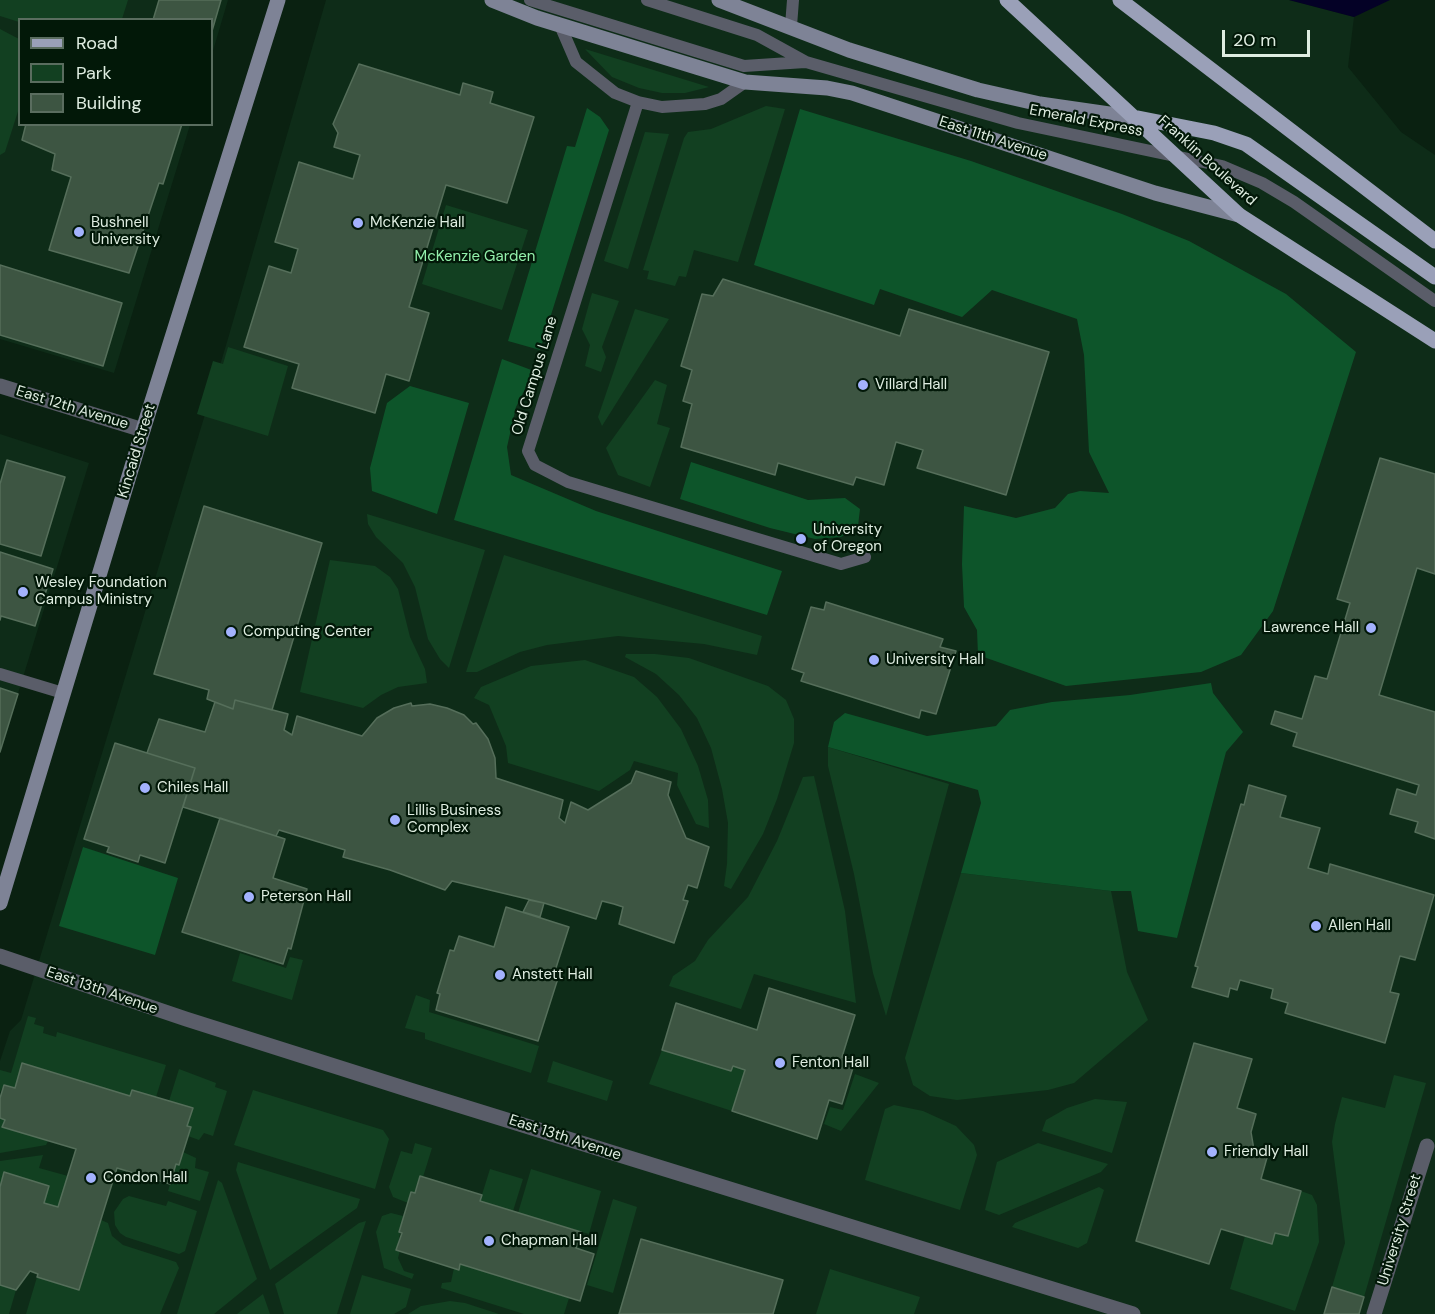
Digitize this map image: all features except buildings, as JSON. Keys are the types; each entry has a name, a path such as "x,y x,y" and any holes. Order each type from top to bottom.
{"main road":[{"name":"Kincaid Street","path":"0,903 143,430 278,0"},
{"name":"East 11th Avenue","path":"492,0 560,25 745,82 827,88 852,93 1155,193 1239,215"},
{"path":"719,0 849,50 978,90 1040,104 1130,117 1214,133 1246,144 1435,277"},
{"name":"Franklin Boulevard","path":"1007,0 1130,117 1239,215 1435,341"},
{"path":"1120,0 1435,241"}],"street":[{"name":"East 12th Avenue","path":"0,386 143,430"},
{"name":"East 13th Avenue","path":"0,956 186,1019 413,1091 1133,1314"},
{"name":"University Street","path":"1374,1314 1427,1146"}],"lane":[{"name":"Emerald Express","path":"530,0 744,66 806,62"},
{"name":"Emerald Express","path":"647,0 757,35 806,62 1018,123 1222,166 1262,183 1294,202 1435,301"},
{"path":"791,26 793,0"},
{"path":"560,25 576,62 615,93 638,102 662,108 705,104 721,99 745,82"},
{"name":"Old Campus Lane","path":"638,102 528,451 535,465 568,482 841,564 864,557"},
{"path":"0,674 63,693"}],"shaded area":[{"name":"Bushnell University","path":"0,0 228,0 213,51 213,18 18,18 18,126 190,126 114,373 0,339"},
{"name":"University of Oregon","path":"326,0 1289,0 1354,17 1348,67 1401,132 1435,155 1435,1314 0,1314 0,1061 10,1031 21,1020 227,342"},
{"path":"0,434 89,463 0,752"}],"green space":[{"path":"0,0 128,0 122,18 18,18 18,22 0,16"},
{"path":"0,29 18,38 18,111 5,152 0,155"},
{"path":"585,49 709,87 685,93 662,93 639,88 612,77"},
{"path":"766,106 785,109 738,262 694,250 686,277 679,276 675,286 647,279 649,271 643,270 684,138 688,132 711,129"},
{"path":"587,108 600,117 609,130 540,350 508,341 567,146 575,147"},
{"path":"800,109 971,161 1122,214 1189,241 1286,294 1356,352 1273,611 1241,655 1201,672 1066,686 978,655 977,630 964,607 962,564 964,506 1016,518 1055,508 1068,494 1080,491 1109,493 1089,452 1084,355 1077,319 992,290 962,317 880,289 874,305 754,265"},
{"path":"645,132 669,134 628,269 604,261"},
{"name":"McKenzie Garden","path":"446,205 528,230 502,310 422,284"},
{"path":"592,293 619,301 602,347 606,357 601,372 585,366 590,345 582,329"},
{"path":"635,309 669,319 602,426 598,417"},
{"path":"228,347 288,366 268,436 197,414 213,361 223,364"},
{"path":"502,359 534,371 516,407 507,447 511,475 596,511 782,571 767,615 454,520"},
{"path":"655,380 667,385 657,424 670,428 650,487 618,475 606,448"},
{"path":"410,386 469,403 437,514 372,491 370,468 387,403"},
{"path":"691,462 808,500 845,498 860,509 858,526 841,537 815,539 770,528 680,499"},
{"path":"367,514 485,550 449,668 440,659 428,639 415,587 403,563 376,537 368,524"},
{"path":"504,555 762,636 757,655 704,644 618,636 547,645 520,652 477,672 466,672"},
{"path":"330,560 375,566 390,577 398,589 410,637 425,669 427,683 398,687 381,695 363,708 300,692"},
{"path":"626,654 655,654 689,658 768,686 786,700 794,719 794,743 777,799 763,834 731,889 724,886 728,823 711,748 697,718 679,695 656,674 625,657"},
{"path":"585,660 634,677 657,697 681,729 698,766 708,800 709,828 696,824 677,785 678,773 634,761 630,770 599,791 508,763 506,746 489,705 474,698 481,687 531,666"},
{"path":"1211,683 1213,693 1243,732 1226,752 1177,938 1138,931 1131,891 1111,891 961,873 981,803 978,790 828,747 834,722 845,713 927,736 996,726 1010,710 1052,702 1130,695"},
{"path":"828,747 949,784 886,1016 873,973 854,874 828,766"},
{"path":"814,776 845,911 856,1003 754,974 741,1009 669,986 673,976 695,961 708,940 748,897 777,841 803,777"},
{"path":"83,847 178,878 155,955 59,926"},
{"path":"961,873 1111,891 1127,972 1148,1020 1074,1083 1048,1090 957,1100 930,1096 913,1085 905,1058"},
{"path":"240,953 286,968 290,957 303,960 292,1000 232,981"},
{"path":"416,995 430,1000 429,1012 539,1046 531,1073 425,1039 425,1033 405,1028"},
{"path":"28,1016 36,1018 34,1024 44,1027 43,1033 56,1037 57,1032 166,1065 156,1097 132,1090 130,1096 23,1063 15,1088 4,1085 0,1092 0,1070 11,1073"},
{"path":"662,1050 731,1071 733,1066 745,1070 732,1111 649,1084"},
{"path":"553,1061 613,1081 607,1101 547,1082"},
{"path":"179,1069 216,1083 215,1087 227,1091 213,1136 204,1133 199,1140 188,1136 187,1126 192,1108 169,1101"},
{"path":"855,1074 879,1083 841,1131 824,1124 830,1107 843,1110"},
{"path":"1394,1075 1426,1083 1364,1297 1332,1287 1345,1243 1332,1142 1342,1097 1385,1108"},
{"path":"253,1090 383,1130 389,1139 375,1189 234,1145"},
{"path":"1095,1099 1127,1102 1112,1153 1042,1131 1046,1120 1067,1108"},
{"path":"894,1105 923,1111 956,1126 974,1145 977,1155 960,1210 865,1180 885,1109"},
{"path":"0,1118 5,1120 3,1127 48,1141 46,1145 0,1153"},
{"path":"415,1143 432,1148 423,1177 420,1176 415,1193 411,1192 408,1203 393,1197 389,1187 401,1151 412,1154"},
{"path":"1038,1143 1108,1164 1101,1172 999,1215 985,1210 997,1162"},
{"path":"183,1152 196,1158 195,1168 209,1172 200,1201 168,1191 176,1164 179,1165"},
{"path":"43,1155 39,1168 68,1176 58,1207 44,1203 49,1186 5,1172 0,1187 0,1161"},
{"path":"238,1162 360,1199 357,1208 270,1270 236,1170"},
{"path":"490,1169 523,1179 513,1211 480,1201"},
{"path":"531,1169 601,1191 589,1234 518,1213"},
{"path":"218,1180 222,1183 257,1279 214,1314 177,1314"},
{"path":"1099,1187 1104,1190 1087,1243 1078,1248 1012,1227 1015,1223"},
{"path":"1301,1191 1312,1195 1317,1205 1319,1242 1295,1311 1230,1289 1245,1236 1272,1244 1275,1233 1288,1236"},
{"path":"129,1196 166,1206 168,1201 197,1211 185,1251 179,1254 120,1233 115,1225 114,1212 123,1199"},
{"path":"613,1199 637,1207 613,1293 587,1285"},
{"path":"391,1213 403,1216 397,1250 400,1251 398,1258 404,1271 414,1274 412,1279 384,1268 376,1232 382,1216"},
{"path":"101,1220 108,1223 112,1236 123,1245 176,1262 179,1268 160,1314 26,1314 37,1277 79,1290"},
{"path":"366,1221 337,1314 284,1314 275,1284 359,1223"},
{"path":"460,1264 569,1298 564,1314 524,1314 441,1288 442,1283 451,1282 454,1268 459,1269"},
{"path":"830,1269 920,1297 914,1314 816,1314"},
{"path":"362,1275 411,1289 406,1307 394,1314 350,1314"},
{"path":"0,1285 16,1290 9,1314 0,1314"},
{"path":"263,1294 270,1314 237,1314"},
{"path":"450,1301 465,1303 499,1314 408,1314 421,1306"}],"water":[{"path":"1289,0 1390,0 1354,17"}],"place":[{"name":"McKenzie Hall","path":"358,223"},
{"name":"Bushnell University","path":"79,232"},
{"name":"Villard Hall","path":"863,385"},
{"name":"University of Oregon","path":"801,539"},
{"name":"Wesley Foundation Campus Ministry","path":"23,592"},
{"name":"Lawrence Hall","path":"1371,628"},
{"name":"Computing Center","path":"231,632"},
{"name":"University Hall","path":"874,660"},
{"name":"Chiles Hall","path":"145,788"},
{"name":"Lillis Business Complex","path":"395,820"},
{"name":"Peterson Hall","path":"249,897"},
{"name":"Allen Hall","path":"1316,926"},
{"name":"Anstett Hall","path":"500,975"},
{"name":"Fenton Hall","path":"780,1063"},
{"name":"Friendly Hall","path":"1212,1152"},
{"name":"Condon Hall","path":"91,1178"},
{"name":"Chapman Hall","path":"489,1241"}]}
